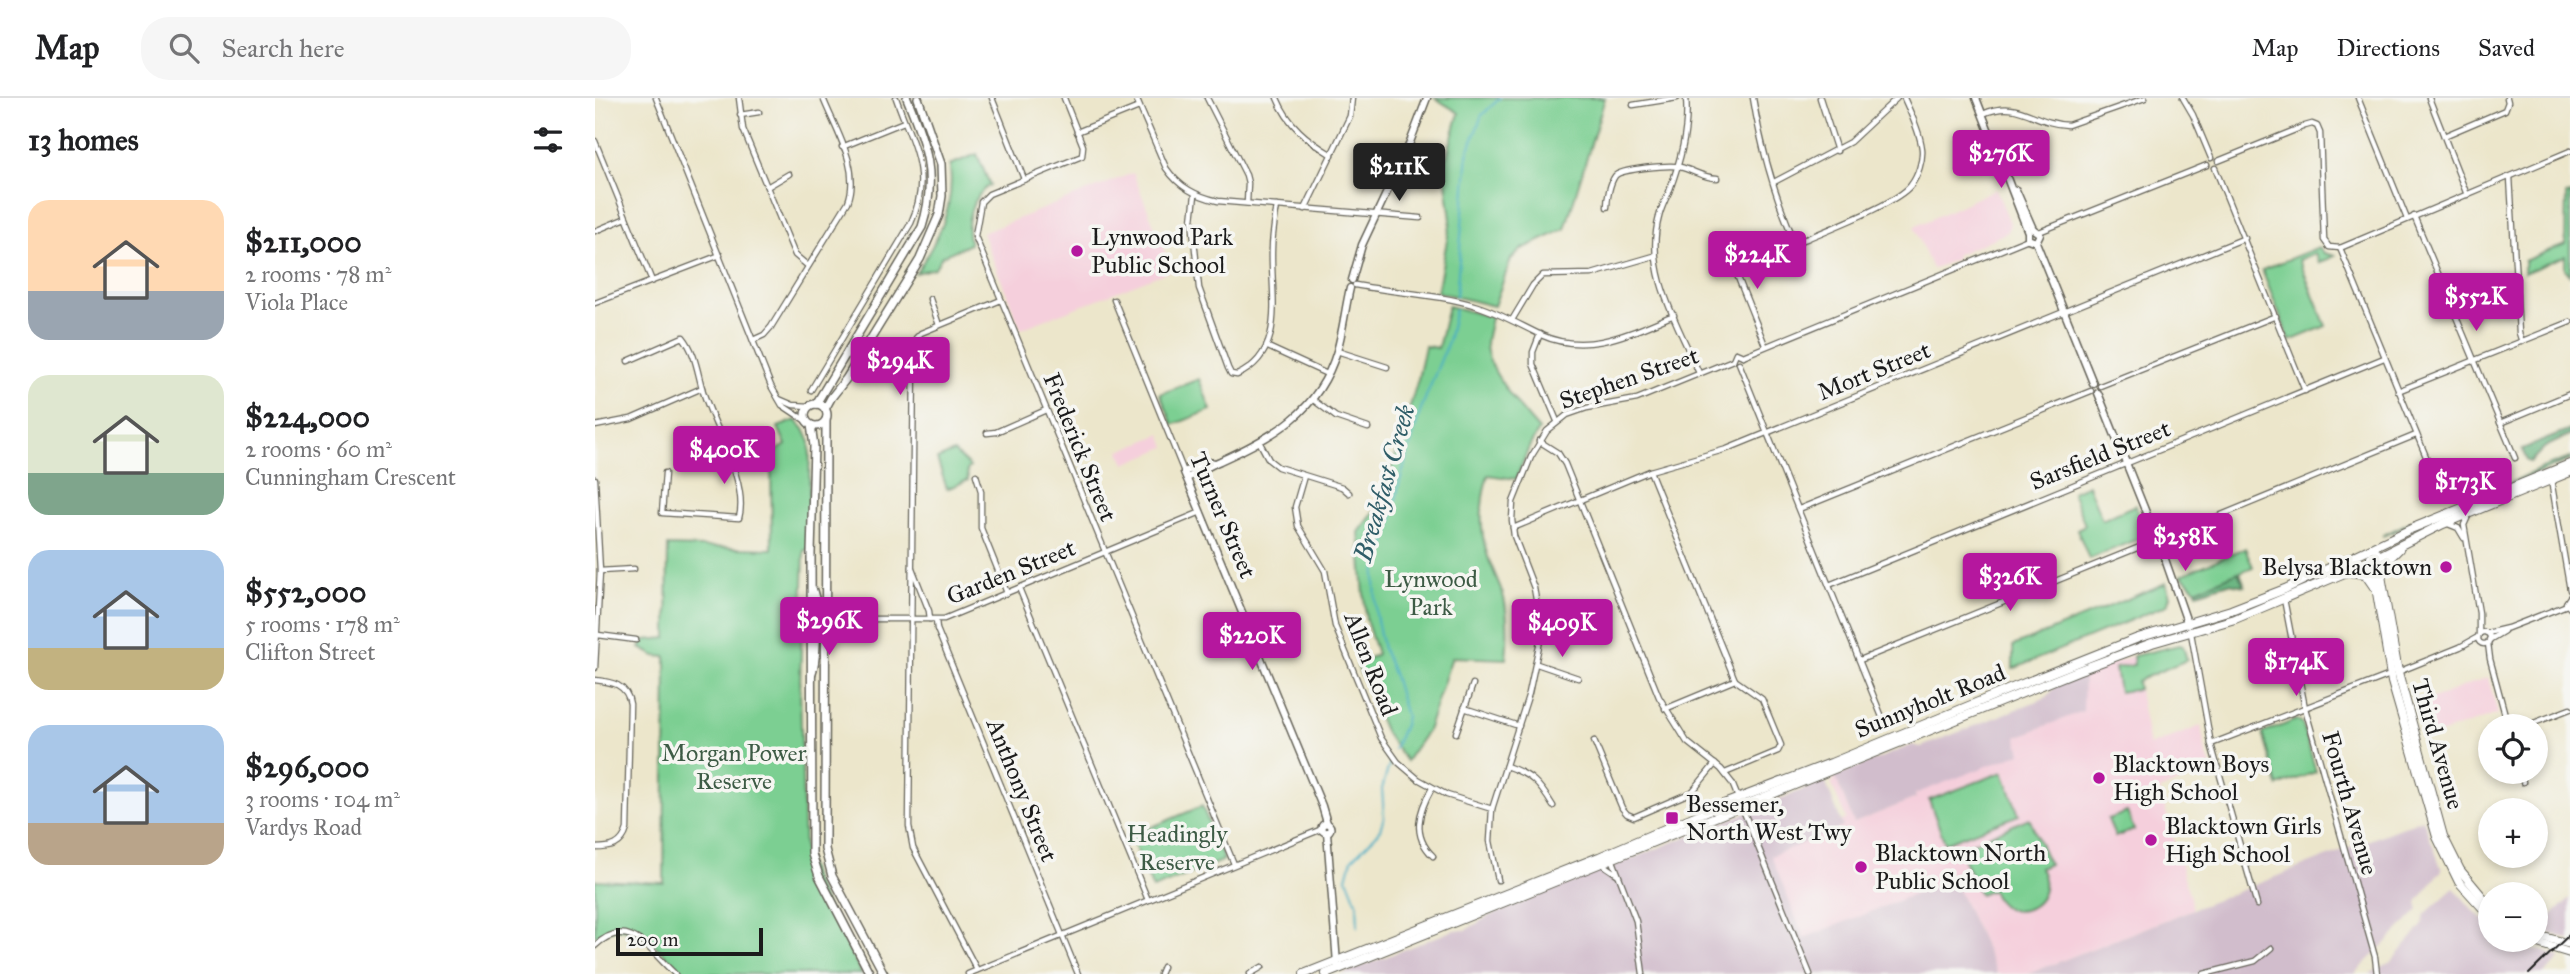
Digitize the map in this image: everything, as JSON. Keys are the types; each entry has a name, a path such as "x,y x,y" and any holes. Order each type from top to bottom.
{"main road":[{"path":"870,974 814,862 811,838 814,446 806,411 813,405 922,227 929,207 929,160 907,98"},
{"path":"884,974 836,885 826,859 825,409 920,259 939,215 942,171 929,124 918,98"},
{"path":"813,405 825,409"},
{"path":"809,423 821,425 826,421"},
{"name":"Sunnyholt Road","path":"1304,974 1336,959 1600,860 1614,859 1739,802 2077,671 2152,643 2235,619 2347,572 2413,528 2570,464"},
{"name":"Sunnyholt Road","path":"1326,974 1924,722 2127,643 2231,610 2570,472"},
{"path":"2381,579 2388,559 2418,535"},
{"name":"Third Avenue","path":"2373,553 2381,579 2394,673 2447,844 2465,879 2478,893"},
{"name":"Third Avenue","path":"2373,553 2378,596 2413,760 2442,850 2464,889 2478,904"},
{"path":"2347,572 2366,575 2378,596"},
{"path":"2548,938 2570,944"},
{"path":"2548,946 2570,953"}],"street":[{"path":"656,98 778,399 789,411 809,423"},
{"path":"739,98 740,115 767,187 795,255 808,266"},
{"path":"753,340 764,335 771,327 850,197 852,175 823,98"},
{"path":"811,390 911,223 919,203 922,190 921,164 896,98"},
{"path":"992,98 1024,179"},
{"name":"Frederick Street","path":"1064,98 1083,146 1082,156 992,192 984,198 974,231 1234,864"},
{"path":"1136,98 1166,168 1173,178 1195,195 1218,201 1420,218"},
{"path":"1207,98 1246,175 1247,203"},
{"path":"1277,98 1298,131 1311,143 1332,155"},
{"path":"1305,209 1350,116 1352,98"},
{"path":"1185,475 1210,468 1215,463 1260,443 1286,426 1312,399 1337,351 1359,253 1409,145 1427,98"},
{"path":"1633,105 1677,98"},
{"path":"1686,98 1685,134 1659,214 1654,256 1658,274 1699,373"},
{"path":"1753,98 1758,130 1783,216 1795,242 1894,199 1910,187 1918,172 1922,151 1904,98"},
{"path":"1820,98 1837,151"},
{"path":"1774,182 1837,151 1897,98"},
{"path":"1976,98 2032,233 2040,238 2036,242 2153,538 2161,542 2190,633 2211,744 2257,905"},
{"path":"1983,114 2008,107 2058,125 2068,125 2145,98"},
{"path":"2183,98 2211,158 2218,161"},
{"path":"2358,98 2407,219"},
{"path":"2429,98 2467,195"},
{"path":"2444,136 2505,110 2507,98"},
{"path":"1077,132 1139,107"},
{"path":"740,115 759,112"},
{"path":"842,147 905,122"},
{"path":"2305,391 2215,168 2218,161 2305,126 2317,126 2320,133 2324,240 2329,247 2340,248 2570,151"},
{"path":"595,141 652,281"},
{"path":"1739,363 1743,356 1765,345 2032,233 2207,165 2211,158"},
{"path":"1607,208 1607,198 1618,173 1677,165 1708,178 1717,178"},
{"path":"2207,165 2215,168"},
{"path":"767,187 789,174"},
{"path":"2509,177 2519,332 2522,342"},
{"path":"1195,195 1192,220 1199,288 1231,374 1237,375 1256,364 1268,346 1273,323 1272,248 1277,206"},
{"path":"2414,216 2515,458"},
{"path":"595,232 626,218"},
{"name":"Mort Street","path":"1513,528 1650,471 1727,449 1768,433 2245,238"},
{"path":"1725,245 1765,345"},
{"path":"2340,248 2441,494"},
{"path":"595,303 720,255"},
{"path":"1512,320 1533,285 1543,275 1592,274 1654,256"},
{"path":"1352,284 1468,304 1569,344 1590,344 1618,337 1674,315"},
{"path":"930,299 939,325"},
{"path":"977,970 913,848 909,826 914,361 917,336 1001,300"},
{"name":"Turner Street","path":"1114,300 1322,806 1338,969"},
{"path":"1799,509 2276,316"},
{"path":"2398,391 2570,322"},
{"path":"1540,334 1534,349 1534,364 1556,421"},
{"path":"628,360 683,337 695,362 737,484 739,518 662,513 666,472"},
{"path":"1268,346 1327,374"},
{"path":"1337,351 1387,367"},
{"name":"Stephen Street","path":"1498,880 1490,841 1492,809 1537,664 1540,642 1537,603 1513,528 1513,502 1520,480 1539,441 1556,421 1587,408 1637,399 1733,360 1736,353 1743,356"},
{"name":"Sarsfield Street","path":"1829,585 2384,358"},
{"path":"892,359 914,361"},
{"path":"1733,360 1739,363 1882,717"},
{"path":"595,426 631,419 702,388"},
{"path":"2500,424 2570,394"},
{"path":"778,399 793,405 813,405"},
{"path":"1312,399 1336,417 1368,428"},
{"path":"987,433 996,432 1046,410"},
{"path":"2161,542 2416,435"},
{"path":"1539,441 1562,458 1650,680 1665,709 1694,750 1725,773 1809,974"},
{"path":"1260,443 1267,458 1275,466 1342,487 1349,493"},
{"path":"1650,471 1735,680 1762,699 1782,747 1768,756 1725,773"},
{"path":"976,475 981,491 981,528 1007,593"},
{"name":"Allen Road","path":"1304,476 1296,503 1297,522 1325,571 1335,626 1385,745 1412,775 1432,788 1492,809"},
{"path":"595,479 600,571 595,668"},
{"path":"2551,480 2570,590"},
{"name":"Garden Street","path":"825,619 933,620 948,617 1201,512"},
{"path":"2469,513 2465,522 2466,542 2484,638 2505,714"},
{"path":"2443,524 2458,528 2466,542"},
{"path":"1860,660 2153,538"},
{"name":"Anthony Street","path":"911,564 1078,974"},
{"path":"600,571 634,569"},
{"path":"811,579 818,613 825,619"},
{"path":"1019,588 1148,900"},
{"path":"2211,744 2568,607 2570,597"},
{"name":"Fourth Avenue","path":"2284,599 2305,708 2375,957 2377,974"},
{"path":"811,676 815,665 818,626 820,620 825,619"},
{"path":"597,632 636,640"},
{"path":"1537,664 1578,678"},
{"path":"595,680 612,682 622,687 630,704 627,829 623,839 616,845 595,848"},
{"path":"1665,709 1735,680"},
{"path":"1456,733 1473,684"},
{"path":"1464,708 1519,726"},
{"path":"2548,718 2570,709"},
{"path":"1594,741 1622,808 1629,816 1639,816 1692,793 1715,764"},
{"path":"1506,766 1534,779 1553,806"},
{"path":"1432,788 1420,810 1418,821 1425,847 1433,856"},
{"path":"968,974 1325,828"},
{"path":"1614,859 1636,921 1643,974"},
{"path":"1600,860 1618,874"},
{"path":"595,946 611,933 626,933 675,974"},
{"path":"2204,974 2255,961 2271,948"},
{"path":"1160,974 1163,967"},
{"path":"1250,974 1262,967"}],"shaded area":[{"name":"Lynwood Park Public School","path":"1133,173 1172,270 1021,329 982,233"},
{"path":"1996,189 2010,223 2008,232 1932,269 1914,227"},
{"path":"1161,434 1166,447 1125,464 1120,451"},
{"path":"2133,656 2149,746 2201,726 2212,769 2160,790 2193,909 2028,974 1997,974 1953,879 1804,939 1770,856 1843,827 1841,821 1846,819 1831,783 1834,782 1833,777 1835,776 1854,823 1916,798 1915,794 2017,737 2082,711 2084,674"},
{"path":"2084,674 2083,711 2017,737 2021,753 1915,794 1916,798 1854,823 1835,776 1912,745 1921,747 2047,697 2057,685"},
{"path":"2488,677 2498,714 2478,714 2478,721 2430,737 2418,704"},
{"path":"1825,781 1843,827 1771,856 1804,938 1953,879 1997,974 1342,974 1454,930 1466,930 1489,916"},
{"path":"2423,819 2442,870 2417,902 2419,910 2355,974 2028,974"},
{"path":"2454,888 2478,914 2478,952 2546,952 2561,958 2544,974 2369,974 2391,962 2422,926 2425,914"},
{"path":"2570,898 2570,940 2548,932 2548,919"}],"green space":[{"path":"1435,98 1605,98 1565,229 1522,249 1511,259 1494,306 1437,292 1451,220 1444,166 1459,113"},
{"path":"977,154 990,185 978,196 971,211 968,228 970,244 942,256 935,268 916,273 938,235 948,209 950,165"},
{"path":"2570,194 2570,275 2565,269 2565,256 2524,273 2524,261 2565,244 2566,195"},
{"path":"2319,247 2324,253 2335,256 2319,263 2315,253 2299,260 2326,326 2290,341 2262,270"},
{"name":"Lynwood Park","path":"1448,306 1491,317 1486,345 1492,366 1507,390 1539,430 1516,479 1488,475 1483,495 1482,526 1485,547 1507,613 1506,659 1452,657 1427,731 1406,761 1384,731 1357,665 1377,654 1366,620 1359,532 1382,502 1425,346 1438,348"},
{"path":"1199,379 1211,410 1173,425 1160,394"},
{"name":"Morgan Power Reserve","path":"796,420 810,442 808,550 804,550 800,685 804,852 814,881 862,974 685,974 656,946 635,932 623,929 611,930 597,936 595,934 595,880 664,883 666,657 655,656 640,648 645,640 667,638 668,546 772,549 771,454 786,445 778,427"},
{"path":"2570,430 2570,435 2545,447 2530,462 2527,461 2522,449"},
{"path":"954,452 970,467 967,470 968,480 947,489 937,459"},
{"path":"2570,460 2382,536 2426,514 2495,490"},
{"path":"2473,464 2482,485 2462,492 2449,491 2466,479 2463,468"},
{"path":"2088,485 2102,520 2135,505 2145,536 2089,559 2077,529 2085,525 2072,492"},
{"path":"2245,548 2253,567 2240,572 2245,586 2238,573 2196,590 2181,575"},
{"path":"2238,572 2244,586 2229,583 2197,593 2196,590"},
{"path":"2166,583 2170,596 2167,605 2013,669 2013,646"},
{"path":"2183,646 2187,660 2137,681 2138,689 2119,692 2115,668 2134,665 2133,656"},
{"path":"2296,720 2302,723 2316,772 2278,786 2263,733"},
{"path":"2003,772 2019,815 1945,843 1929,800"},
{"name":"Headingly Reserve","path":"1202,806 1224,860 1153,889 1130,836"},
{"path":"2127,812 2134,830 2115,837 2108,819"},
{"path":"2029,818 2049,864 2040,868 2044,881 2043,893 2029,908 2019,911 2008,909 1999,902 1992,890 1980,895 1959,849"}],"waterway":[{"name":"Breakfast Creek","path":"1456,297 1468,152 1482,115 1500,98"},
{"name":"Breakfast Creek","path":"1394,749 1406,716 1383,649 1376,615 1375,574 1389,533 1399,484 1421,409 1448,342 1455,309"},
{"name":"Breakfast Creek","path":"1358,927 1357,903 1347,878 1352,859 1379,832 1384,817 1382,789 1390,762"}],"railway":[{"path":"2529,974 2570,934"}],"place":[{"name":"Lynwood Park Public School","path":"1077,251"},
{"name":"Belysa Blacktown","path":"2446,567"},
{"name":"Blacktown Boys High School","path":"2099,778"},
{"name":"Bessemer, North West Twy","path":"1672,818"},
{"name":"Blacktown Girls High School","path":"2151,840"},
{"name":"Blacktown North Public School","path":"1861,867"}]}
